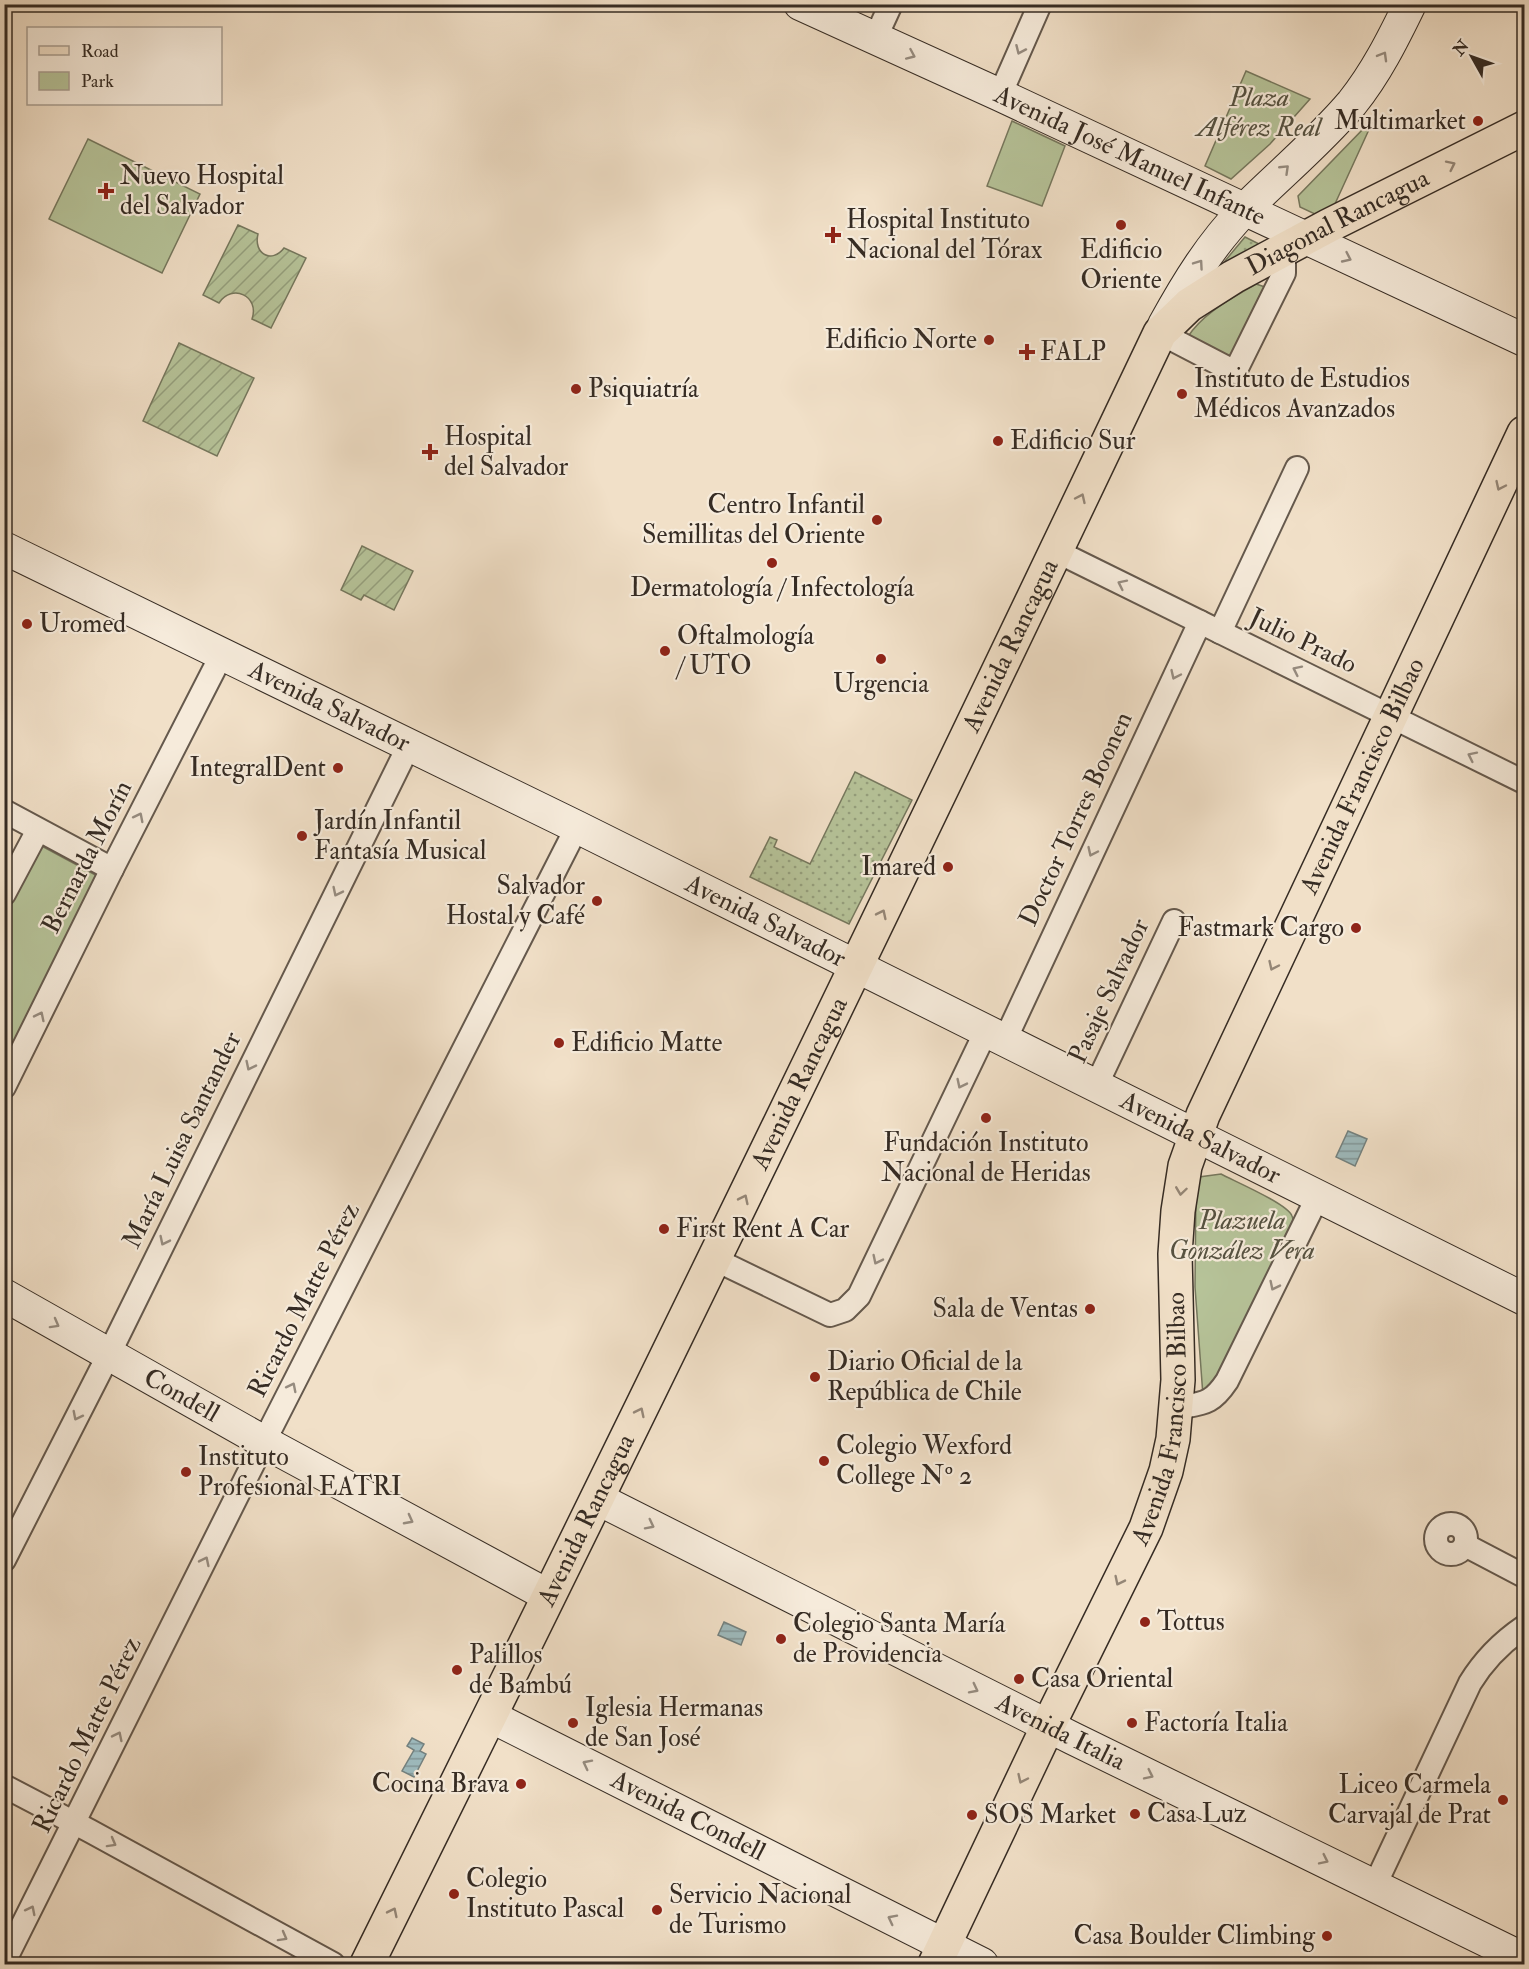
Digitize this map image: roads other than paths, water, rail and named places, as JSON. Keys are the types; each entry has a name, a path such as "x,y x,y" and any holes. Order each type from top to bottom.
{"main road":[{"name":"Diagonal Rancagua","path":"1160,333 1189,305 1209,290 1524,128"},
{"name":"Avenida Rancagua","path":"367,1965 598,1499 940,796 1160,333"},
{"name":"Avenida Francisco Bilbao","path":"939,1955 1048,1726 1146,1528 1166,1472 1177,1408 1179,1351 1175,1254 1180,1187 1203,1115 1524,433"}],"street":[{"name":"Avenida José Manuel Infante","path":"800,4 1244,210 1295,245 1524,340"},
{"path":"875,39 891,4"},
{"path":"1000,95 1040,4"},
{"name":"Avenida Rancagua","path":"1160,333 1204,257 1244,210 1351,103 1377,67 1410,4"},
{"path":"1160,333 1235,372 1284,273 1295,245"},
{"name":"Doctor Torres Boonen","path":"714,1259 830,1314 845,1311 859,1296 1210,627 1297,468"},
{"name":"Avenida Salvador","path":"4,548 577,827 1524,1299"},
{"name":"Julio Prado","path":"1056,551 1524,782"},
{"name":"Bernarda Morín","path":"4,1087 12,1053 112,869 222,654"},
{"name":"María Luisa Santander","path":"4,1560 109,1353 409,745"},
{"path":"4,811 112,869"},
{"name":"Ricardo Matte Pérez","path":"4,1962 264,1442 577,827"},
{"path":"4,894 38,830"},
{"name":"Pasaje Salvador","path":"1096,1086 1174,921"},
{"path":"1177,1408 1211,1400 1227,1381 1318,1196"},
{"name":"Condell","path":"4,1295 264,1442 549,1596"},
{"name":"Avenida Italia","path":"598,1499 1048,1726 1524,1959"},
{"path":"1465,1545 1524,1576"},
{"path":"1376,1885 1479,1669 1507,1638 1524,1627"},
{"name":"Avenida Condell","path":"490,1716 939,1955 982,1965"},
{"path":"4,1786 333,1965"}],"water":[{"path":"1348,1131 1367,1139 1355,1166 1336,1157"},
{"path":"724,1622 746,1632 741,1645 718,1635"},
{"path":"412,1738 424,1744 420,1751 426,1754 414,1777 402,1771 414,1750 407,1746"}],"place":[{"name":"Multimarket","path":"1478,121"},
{"name":"Nuevo Hospital del Salvador","path":"106,191"},
{"name":"Edificio Oriente","path":"1121,225"},
{"name":"Hospital Instituto Nacional del Tórax","path":"833,235"},
{"name":"Edificio Norte","path":"989,340"},
{"name":"FALP","path":"1027,352"},
{"name":"Psiquiatría","path":"576,389"},
{"name":"Instituto de Estudios Médicos Avanzados","path":"1182,394"},
{"name":"Edificio Sur","path":"998,441"},
{"name":"Hospital del Salvador","path":"430,452"},
{"name":"Centro Infantil Semillitas del Oriente","path":"877,520"},
{"name":"Dermatología / Infectología","path":"772,563"},
{"name":"Uromed","path":"27,624"},
{"name":"Oftalmología / UTO","path":"665,651"},
{"name":"Urgencia","path":"881,659"},
{"name":"IntegralDent","path":"338,768"},
{"name":"Jardín Infantil Fantasía Musical","path":"302,836"},
{"name":"Imared","path":"948,867"},
{"name":"Salvador Hostal y Café","path":"597,901"},
{"name":"Fastmark Cargo","path":"1356,928"},
{"name":"Edificio Matte","path":"559,1043"},
{"name":"Fundación Instituto Nacional de Heridas","path":"986,1118"},
{"name":"First Rent A Car","path":"664,1229"},
{"name":"Sala de Ventas","path":"1090,1309"},
{"name":"Diario Oficial de la República de Chile","path":"815,1377"},
{"name":"Colegio Wexford College Nº 2","path":"824,1461"},
{"name":"Instituto Profesional EATRI","path":"186,1472"},
{"name":"Tottus","path":"1145,1622"},
{"name":"Colegio Santa María de Providencia","path":"781,1639"},
{"name":"Palillos de Bambú","path":"457,1670"},
{"name":"Casa Oriental","path":"1019,1679"},
{"name":"Iglesia Hermanas de San José","path":"573,1723"},
{"name":"Factoría Italia","path":"1132,1723"},
{"name":"Cocina Brava","path":"521,1784"},
{"name":"Liceo Carmela Carvajal de Prat","path":"1503,1800"},
{"name":"Casa Luz","path":"1135,1814"},
{"name":"SOS Market","path":"972,1815"},
{"name":"Colegio Instituto Pascal","path":"454,1894"},
{"name":"Servicio Nacional de Turismo","path":"657,1910"},
{"name":"Casa Boulder Climbing","path":"1327,1936"}],"park label":[{"name":"Plaza Alférez Real","path":"1259,113"},
{"name":"Plazuela González Vera","path":"1242,1236"}]}
